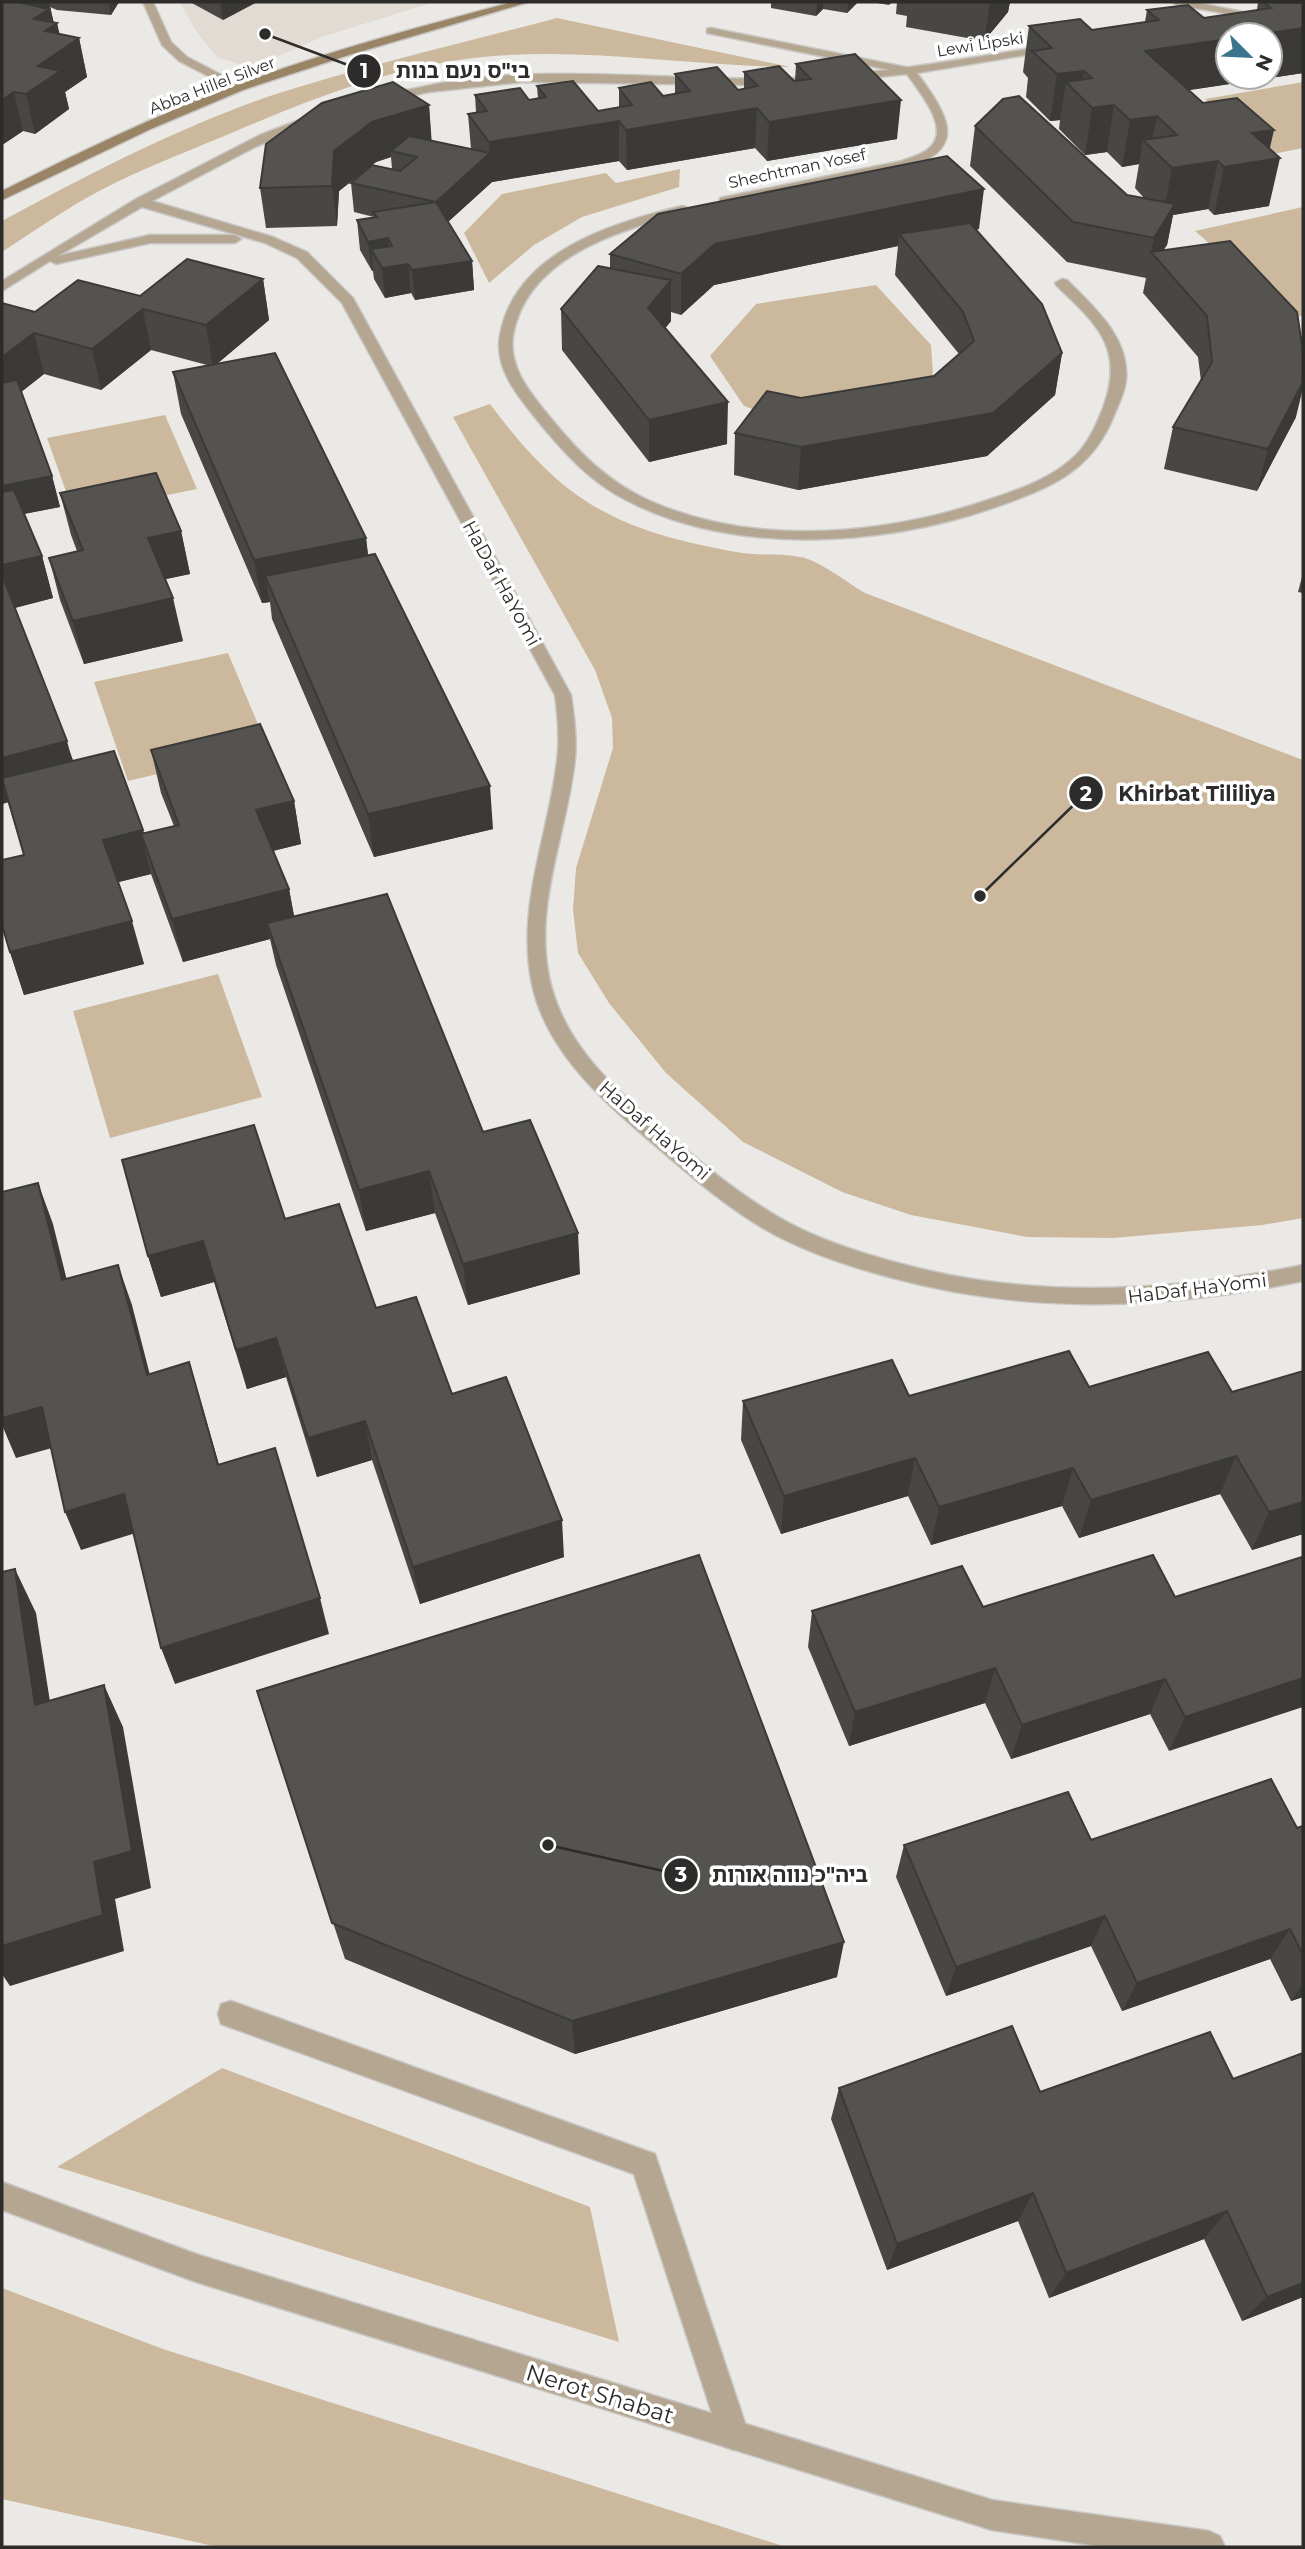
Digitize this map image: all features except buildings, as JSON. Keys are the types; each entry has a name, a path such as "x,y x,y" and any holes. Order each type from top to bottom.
{"street":[{"path":"148,2 166,43 183,59 239,88"},
{"name":"Abba Hillel Silver","path":"2,196 152,125 239,88 355,50 524,2"},
{"path":"1177,2 1252,15"},
{"path":"1216,21 1265,13"},
{"path":"711,31 910,71"},
{"name":"Lewi Lipski","path":"910,71 1058,47"},
{"path":"372,101 421,88 501,78 586,76 758,82 910,71"},
{"name":"Shechtman Yosef","path":"910,71 937,111 944,127 942,141 933,152 905,164 646,218 598,236 559,257 530,284 512,313 505,339 508,363 525,397 582,463 624,493 668,513 733,529 807,534 897,529 972,512 1047,483 1083,456 1105,423 1119,381 1117,353 1105,328 1062,283"},
{"name":"HaDaf HaYomi","path":"2,287 30,266 140,202 218,162 302,123 325,116"},
{"name":"HaDaf HaYomi","path":"140,202 269,240 302,255 348,301 563,695 567,722 566,761 538,886 535,945 542,990 561,1031 589,1071 631,1114 696,1170 751,1209 803,1239 902,1275 973,1290 1051,1299 1139,1297 1246,1286 1303,1272"},
{"name":"HaDaf HaYomi","path":"30,266 150,239 194,237 269,240"},
{"path":"231,2014 645,2164 734,2435"},
{"name":"Nerot Shabat","path":"2,2196 196,2269 992,2515 1209,2547"}],"shaded area":[{"path":"180,2 434,2 322,37 251,68 217,57 196,31"},
{"path":"557,18 790,67 560,54 483,57 415,68 317,98 145,169 88,197 2,252 2,221 101,169 203,122 308,84"},
{"path":"1303,82 1303,148 1273,154 1205,99 1251,91 1284,91 1284,85"},
{"path":"680,169 679,187 582,217 534,245 489,283 464,233 502,194 606,173 616,183"},
{"path":"1303,207 1303,315 1294,318 1195,231"},
{"path":"876,285 931,345 934,388 772,416 744,406 710,356 756,304"},
{"path":"490,404 517,438 568,489 625,522 657,534 736,552 807,559 865,593 1303,760 1303,1218 1262,1225 1113,1238 1027,1237 911,1215 842,1192 743,1142 666,1073 609,1003 578,953 573,910 576,868 613,748 612,718 595,670 453,417"},
{"path":"165,415 197,489 74,514 47,438"},
{"path":"228,653 268,748 128,781 94,682"},
{"path":"218,974 262,1097 110,1138 73,1011"},
{"path":"222,2068 590,2207 619,2342 57,2167"},
{"path":"2,2288 163,2349 786,2547 218,2547 2,2499"}],"place":[{"name":"בי\"ס נעם בנות","path":"265,34"},
{"name":"Khirbat Tililiya","path":"980,896"},
{"name":"ביה\"כ נווה אורות","path":"548,1845"}]}
